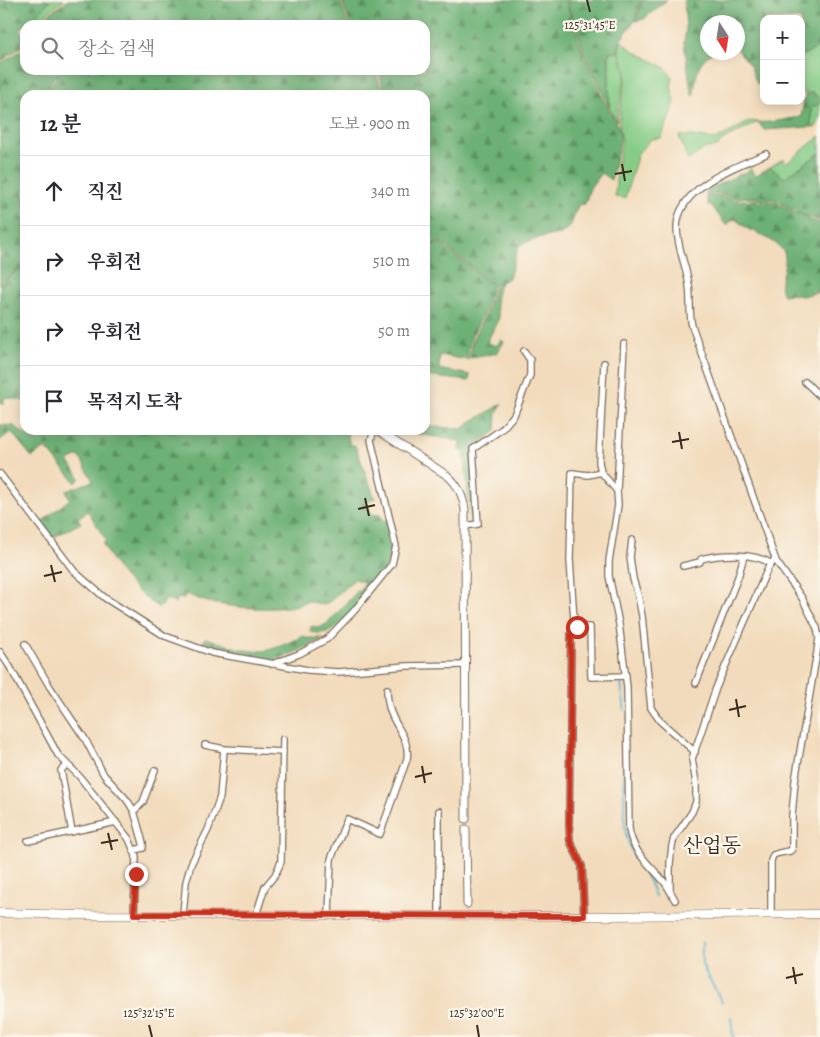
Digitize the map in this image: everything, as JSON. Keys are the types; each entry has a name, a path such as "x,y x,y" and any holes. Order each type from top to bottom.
{"main road":[{"path":"0,913 584,916 820,914"}],"street":[{"path":"766,154 726,170 700,188 684,206 679,216 677,227 678,239 689,282 689,313 692,326 773,561 802,598 816,624 819,638 818,658 797,759 792,815 792,849 773,855 771,861 771,915"},
{"path":"624,344 617,491 618,505 608,560 626,676 629,717 629,829 630,839 637,852 662,880 675,900"},
{"path":"465,526 478,524 473,449 502,429 514,415 530,375 530,360 524,351"},
{"path":"604,363 599,462 602,472 617,491"},
{"path":"804,382 820,396"},
{"path":"272,664 299,654 327,639 367,597 392,564 396,546 371,440 372,435"},
{"path":"385,435 448,476 456,484 463,499 465,526 466,819"},
{"path":"584,916 582,866 570,841 569,824 571,634 574,620 570,560 572,473 588,475 602,472"},
{"path":"0,474 74,571 94,590 165,636 212,653 308,670 339,672 406,666 466,665"},
{"path":"632,540 630,557 642,616 651,708 660,721 695,752"},
{"path":"684,566 713,556 748,555 773,561"},
{"path":"696,683 738,577 744,556"},
{"path":"670,891 670,863 674,838 692,812 696,802 696,783 692,764 695,752 716,688 773,561"},
{"path":"574,620 577,627 590,627 591,678 626,676"},
{"path":"25,644 50,687 85,739 104,775 127,800 134,811 144,843 143,848 134,850"},
{"path":"0,652 49,740 67,765 79,776 130,839 136,865 134,914"},
{"path":"330,914 331,859 347,819 380,834 407,758 406,742 391,715 387,701 387,689"},
{"path":"256,915 265,887 275,875 281,862 283,739"},
{"path":"205,745 224,749 283,752"},
{"path":"183,914 186,882 191,864 208,830 220,797 224,749"},
{"path":"67,765 61,770 72,832"},
{"path":"134,811 143,802 155,770"},
{"path":"439,811 439,915"},
{"path":"28,841 116,822"},
{"path":"466,829 467,904"}],"green space":[{"path":"0,0 50,0 33,20 20,20 20,48 0,62"},
{"path":"50,0 64,0 48,12 42,20 32,20"},
{"path":"68,0 340,0 346,20 45,20 50,13"},
{"path":"342,0 566,0 583,56 617,124 620,141 611,180 601,173 590,188 585,204 578,205 571,225 561,234 542,237 519,245 509,278 501,282 498,290 496,303 499,318 487,342 496,346 501,340 504,342 497,353 470,358 471,345 486,313 495,286 442,243 430,239 430,90 383,90 380,75 430,75 430,20 348,20"},
{"path":"567,0 642,0 635,20 620,41 618,52 609,52 609,107 584,55"},
{"path":"643,0 667,0 644,19 636,21"},
{"path":"684,0 820,0 820,47 805,54 805,15 760,15 760,84 757,84 751,67 745,59 745,15 700,15 700,60 703,60 696,77 693,96 684,42 686,30"},
{"path":"621,41 634,51 664,67 673,78 671,87 675,100 661,138 651,139 638,153 625,198 615,197 617,165 622,141 619,124 620,110 626,78 626,70 619,50"},
{"path":"820,47 820,100 814,93 805,93 805,54"},
{"path":"20,51 20,75 57,75 47,90 20,90 20,268 0,285 0,64"},
{"path":"609,52 618,52 625,70 617,121 609,107"},
{"path":"58,75 377,75 381,90 48,90"},
{"path":"814,93 820,100 820,104 811,108 811,127 764,130 758,122 772,122 801,117 803,105 805,105 805,95"},
{"path":"820,104 820,119 816,127 811,127 811,107"},
{"path":"751,121 758,122 722,141 717,147 706,148 688,160 679,136 693,136 715,140"},
{"path":"820,136 820,153 784,178 770,167 783,159 787,163"},
{"path":"820,153 820,221 794,211 774,199 762,201 755,197 749,199 745,197 737,199 723,194 705,193 713,187 751,169 755,176 770,167 784,178"},
{"path":"706,195 723,196 737,201 745,200 748,202 755,199 761,203 774,201 794,213 801,214 820,223 820,292 802,296 783,295 781,284 785,259 781,248 771,240 753,230 751,231 735,219 729,222 728,225 725,224 711,205 708,205"},
{"path":"430,242 441,244 493,286 484,313 470,340 468,360 440,355 439,369 470,375 469,381 430,377"},
{"path":"20,269 20,400 5,397 3,404 0,403 0,286"},
{"path":"502,404 497,413 496,431 472,448 475,521 471,521 464,451 459,450 460,441 424,435 430,435 430,426 463,429 469,423"},
{"path":"0,425 14,426 20,430 20,435 26,435 34,441 41,440 47,435 348,435 350,445 355,445 375,498 367,502 372,515 380,514 383,521 387,520 390,545 389,559 374,585 356,607 339,625 326,632 314,633 310,629 312,626 319,628 328,623 365,583 355,579 324,605 308,601 299,605 274,608 230,606 208,602 186,594 183,599 178,598 175,603 167,599 159,608 134,588 113,563 103,544 106,540 88,511 78,518 81,523 52,538 40,523 70,499 66,491 93,481 79,456 68,461 80,478 76,483 46,448 32,457 11,432 0,440"},
{"path":"304,636 305,638 324,638 291,654 271,660 246,658 202,646 205,638 240,649 258,651 278,647"}],"waterway":[{"path":"621,684 625,711"},
{"path":"625,731 624,813 626,835 634,857 649,881 655,896"},
{"path":"702,941 702,965 722,1002"},
{"path":"731,1017 733,1037"}],"district":[{"name":"산업동","path":"712,845"}],"route":[{"path":"136,874 134,914 584,916 582,866 573,851 570,841 569,824 571,634 574,620 577,627"}]}
